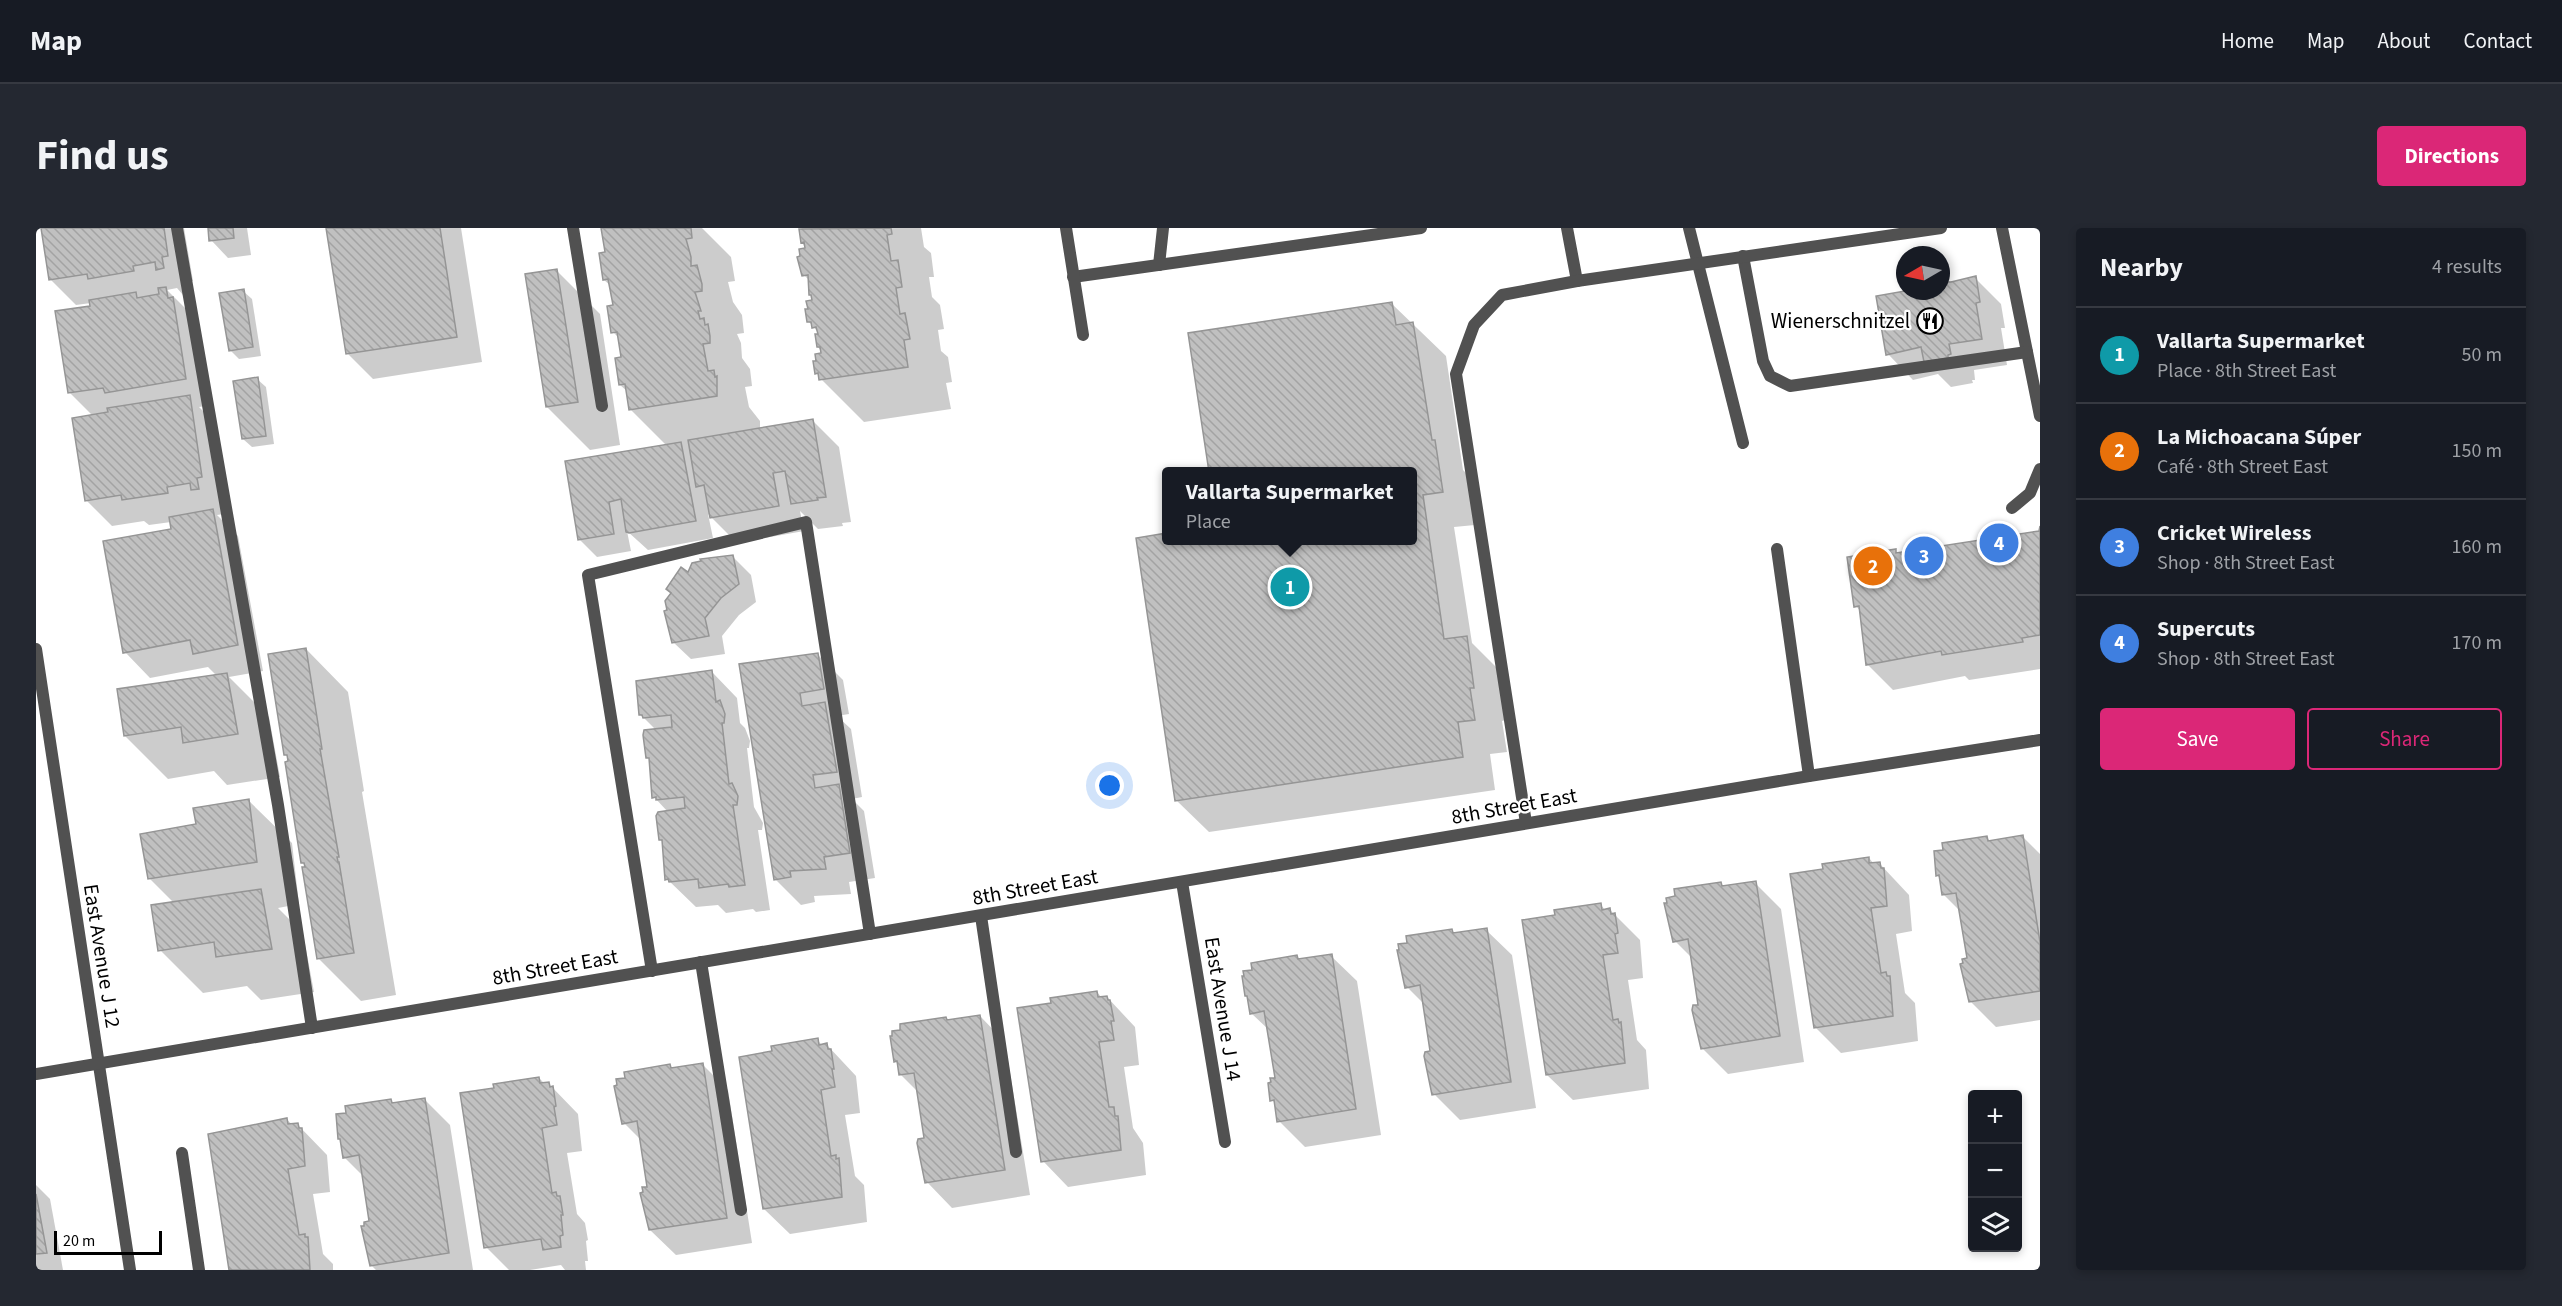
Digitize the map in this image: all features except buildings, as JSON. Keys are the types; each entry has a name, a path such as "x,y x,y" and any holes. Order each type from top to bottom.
{"street":[{"path":"177,228 278,806 312,1028"},
{"path":"573,228 602,406"},
{"path":"1066,228 1083,335"},
{"path":"1159,264 1163,228"},
{"path":"1073,277 1420,228"},
{"path":"1568,228 1577,281"},
{"path":"1689,228 1743,443"},
{"path":"1526,823 1456,374 1474,325 1502,295 1577,281 1941,228"},
{"path":"2002,228 2040,416"},
{"path":"1743,256 1763,361 1770,376 1790,386 2028,352"},
{"path":"2012,508 2030,493 2040,469"},
{"path":"651,971 588,575 806,522 870,934"},
{"path":"1777,549 1809,776"},
{"name":"East Avenue J 12","path":"36,649 130,1270"},
{"name":"8th Street East","path":"36,1074 1526,823 2040,740"},
{"name":"East Avenue J 14","path":"1182,882 1225,1142"},
{"path":"981,916 1016,1152"},
{"path":"701,962 741,1210"},
{"path":"182,1153 199,1270"}],"place":[{"name":"Wienerschnitzel","path":"1930,321"},
{"name":"Supercuts","path":"1999,543"},
{"name":"Cricket Wireless","path":"1924,556"},
{"name":"La Michoacana Súper","path":"1873,566"},
{"name":"Vallarta Supermarket","path":"1290,587"}]}
